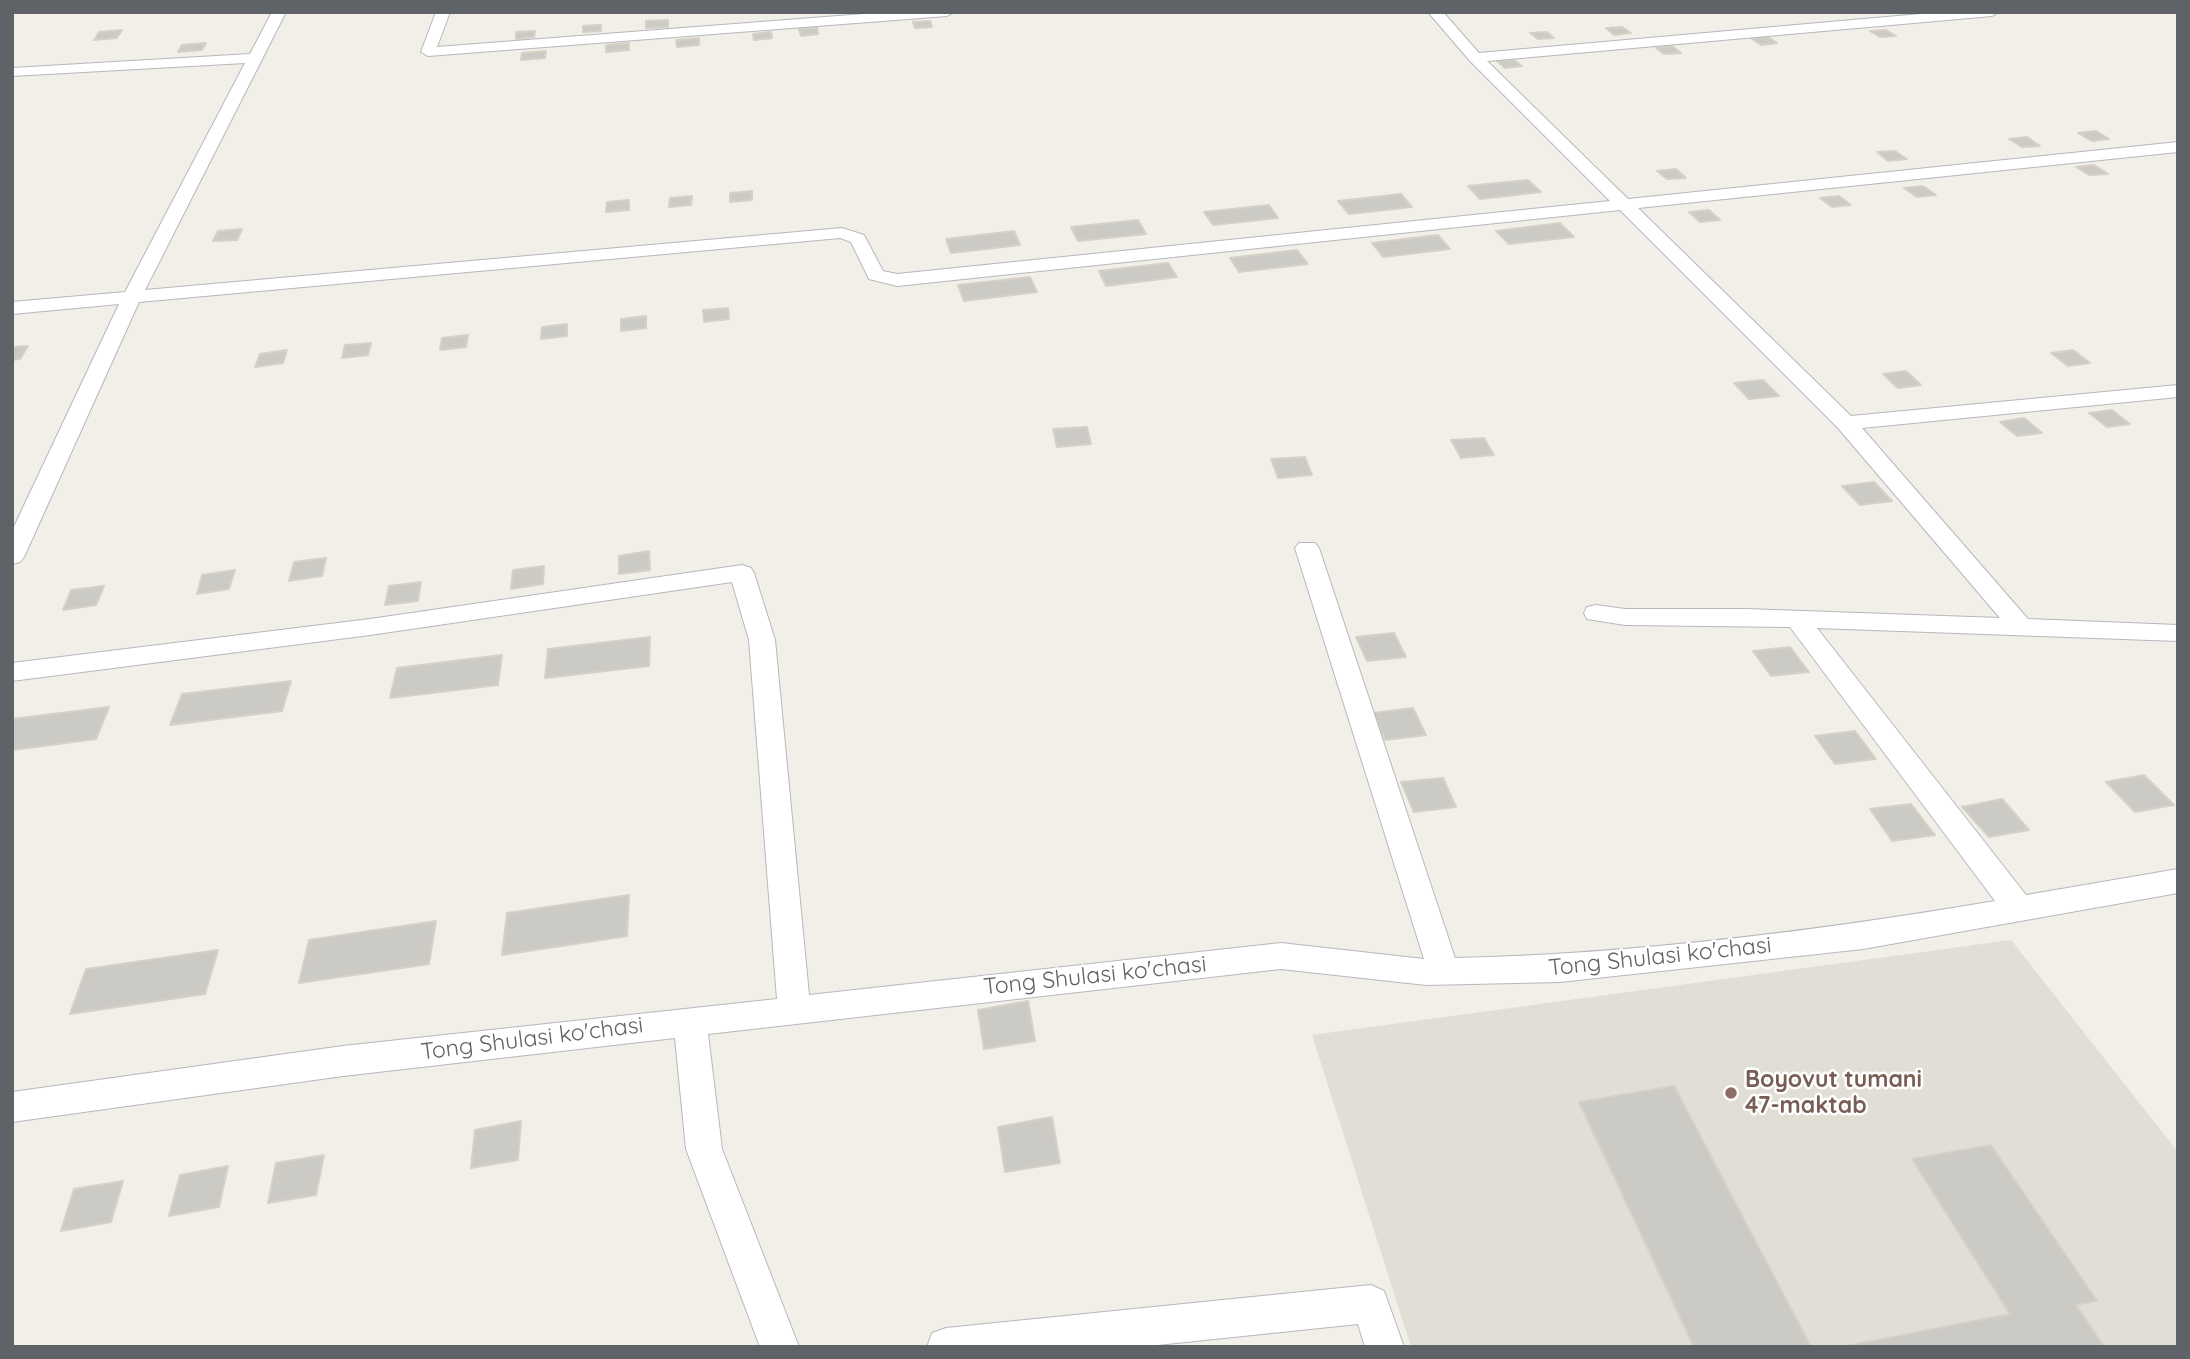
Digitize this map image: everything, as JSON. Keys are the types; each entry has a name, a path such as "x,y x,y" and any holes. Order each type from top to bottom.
{"street":[{"path":"12,557 131,300 279,12"},
{"path":"443,12 428,52 947,12"},
{"path":"1435,12 1475,58 1846,423 2022,629"},
{"path":"1475,58 1992,12"},
{"path":"12,72 256,58"},
{"path":"12,309 842,233 859,239 876,275 897,280 2178,147"},
{"path":"1846,423 2178,391"},
{"path":"1307,548 1444,972"},
{"path":"12,673 370,627 741,573 762,640 794,1010"},
{"path":"1596,613 1625,617 2178,633"},
{"path":"1797,620 2019,909"},
{"name":"Tong Shulasi ko'chasi","path":"12,1107 343,1061 1281,956 1444,972 1588,966 1863,936 2178,881"},
{"path":"690,1021 704,1149 780,1347"},
{"path":"946,1347 1371,1304 1385,1347"}],"shaded area":[{"name":"Boyovut tumani 47-maktab","path":"2011,940 2178,1152 2178,1347 1411,1347 1312,1035"}],"building":[{"path":"668,20 668,27 646,28 646,21"},
{"path":"930,21 932,27 915,28 913,22"},
{"path":"601,25 601,31 583,32 583,26"},
{"path":"1622,27 1631,33 1614,35 1606,28"},
{"path":"817,28 818,34 801,36 799,29"},
{"path":"122,30 117,38 94,40 99,32"},
{"path":"1886,30 1896,36 1880,37 1870,31"},
{"path":"535,31 534,37 516,39 516,32"},
{"path":"771,32 772,38 754,40 753,34"},
{"path":"1547,32 1554,38 1538,39 1530,33"},
{"path":"1768,37 1777,43 1761,45 1751,38"},
{"path":"699,38 699,45 677,47 676,40"},
{"path":"206,43 202,50 178,52 182,45"},
{"path":"629,43 629,50 606,52 606,45"},
{"path":"1672,46 1681,53 1664,54 1656,48"},
{"path":"546,51 545,58 521,60 522,53"},
{"path":"1514,60 1522,66 1505,68 1497,61"},
{"path":"2096,131 2109,139 2092,141 2078,133"},
{"path":"2027,137 2040,146 2022,147 2009,139"},
{"path":"1895,151 1907,159 1888,161 1877,152"},
{"path":"2094,165 2108,174 2089,175 2076,167"},
{"path":"1676,169 1686,178 1667,179 1657,171"},
{"path":"1528,180 1541,192 1480,199 1468,186"},
{"path":"1923,186 1936,195 1917,197 1904,188"},
{"path":"752,191 752,200 730,202 730,193"},
{"path":"1401,194 1412,207 1349,214 1338,201"},
{"path":"692,196 691,205 669,207 670,198"},
{"path":"1839,196 1851,205 1832,207 1820,198"},
{"path":"629,200 629,210 606,212 607,202"},
{"path":"1269,205 1278,218 1213,225 1204,212"},
{"path":"1709,210 1720,220 1700,222 1689,212"},
{"path":"1138,220 1146,234 1078,241 1071,227"},
{"path":"1560,223 1574,237 1509,244 1496,231"},
{"path":"242,229 237,240 213,241 218,231"},
{"path":"1014,231 1020,245 951,253 946,239"},
{"path":"1438,235 1450,249 1383,257 1372,243"},
{"path":"1297,250 1308,264 1239,272 1230,258"},
{"path":"1168,263 1177,277 1106,286 1099,271"},
{"path":"1030,277 1037,292 964,301 958,285"},
{"path":"728,308 729,319 704,322 703,310"},
{"path":"646,316 646,328 621,331 621,319"},
{"path":"567,324 567,336 541,339 542,327"},
{"path":"468,335 466,347 440,350 442,338"},
{"path":"371,343 368,355 342,358 345,345"},
{"path":"28,346 20,359 12,360 12,347"},
{"path":"287,350 283,363 255,367 260,354"},
{"path":"2073,350 2090,363 2068,366 2051,353"},
{"path":"1906,371 1921,385 1898,388 1883,374"},
{"path":"1763,380 1779,396 1749,399 1734,383"},
{"path":"2112,410 2130,424 2107,427 2089,413"},
{"path":"2024,418 2042,433 2017,436 2000,422"},
{"path":"1087,427 1091,444 1057,447 1053,429"},
{"path":"1484,438 1494,455 1461,458 1451,440"},
{"path":"1305,457 1312,475 1278,478 1271,459"},
{"path":"1874,482 1892,501 1860,505 1842,486"},
{"path":"649,551 650,570 619,574 619,556"},
{"path":"326,558 322,576 289,581 294,562"},
{"path":"544,566 543,584 511,589 513,570"},
{"path":"235,570 229,589 197,594 202,575"},
{"path":"421,582 418,601 385,605 389,586"},
{"path":"104,586 96,605 63,610 71,590"},
{"path":"1394,633 1406,657 1367,661 1356,637"},
{"path":"650,637 649,666 545,678 548,649"},
{"path":"1790,647 1809,672 1771,676 1753,651"},
{"path":"502,655 498,685 390,698 397,668"},
{"path":"291,681 282,711 170,725 182,694"},
{"path":"109,707 96,739 12,750 12,719"},
{"path":"1413,708 1426,735 1385,740 1373,713"},
{"path":"1855,731 1876,759 1835,764 1815,736"},
{"path":"2144,775 2174,805 2135,812 2106,782"},
{"path":"1443,778 1456,807 1414,812 1401,782"},
{"path":"2002,799 2029,830 1989,837 1962,807"},
{"path":"1911,804 1935,835 1892,841 1870,809"},
{"path":"629,895 627,936 502,955 507,913"},
{"path":"436,921 429,964 299,983 309,940"},
{"path":"218,950 205,994 70,1014 86,969"},
{"path":"1028,1001 1035,1041 984,1049 978,1010"},
{"path":"1674,1086 1811,1347 1694,1347 1579,1102"},
{"path":"1052,1117 1060,1163 1005,1172 998,1127"},
{"path":"521,1121 518,1160 471,1168 475,1130"},
{"path":"1991,1145 2097,1301 2076,1305 2104,1347 1841,1347 2010,1314 1912,1159"},
{"path":"324,1155 316,1195 268,1203 276,1163"},
{"path":"228,1166 219,1207 169,1216 180,1175"},
{"path":"123,1181 111,1222 61,1231 74,1189"}],"place":[{"name":"Boyovut tumani 47-maktab","path":"1731,1093"}]}
